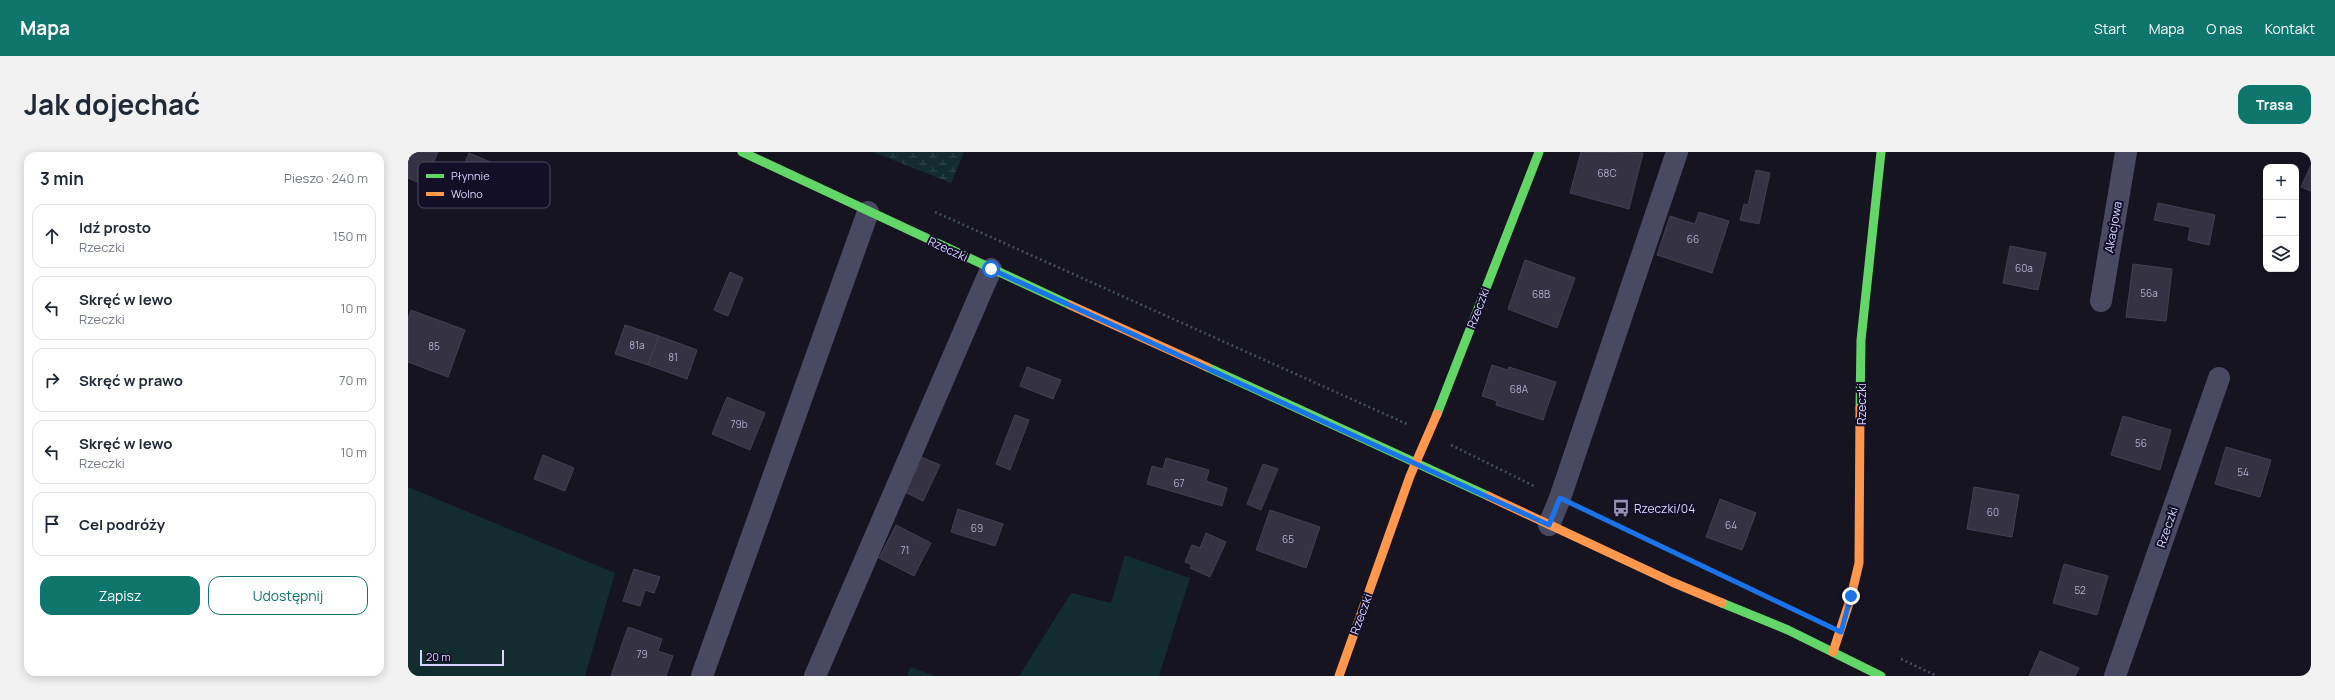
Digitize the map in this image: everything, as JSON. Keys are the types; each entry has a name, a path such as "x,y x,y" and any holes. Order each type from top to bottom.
{"main road":[{"name":"Rzeczki","path":"742,152 991,269 1417,463 1672,582 1788,630 1833,652 1859,671 1881,676"},
{"name":"Rzeczki","path":"1339,676 1410,476 1429,434 1539,152"},
{"name":"Rzeczki","path":"1833,652 1851,596 1858,563 1860,534 1861,340 1881,152"}],"street":[{"path":"1549,525 1560,498 1677,152"},
{"name":"Akacjowa","path":"2100,301 2126,152"},
{"path":"702,676 868,212"},
{"path":"815,676 991,269"},
{"name":"Rzeczki","path":"2114,676 2219,378"}],"path":[{"path":"933,211 1429,434 1668,550"}],"green space":[{"path":"873,152 964,152 951,183"},
{"path":"408,487 615,573 585,676 408,676"},
{"path":"1125,555 1190,578 1159,676 1019,676 1071,593 1111,603"},
{"path":"910,667 936,676 907,676"}],"building":[{"path":"409,152 438,152 434,162 418,162 418,182 408,178"},
{"path":"1581,152 1643,153 1629,209 1570,193"},
{"path":"469,153 491,162 465,162"},
{"path":"2311,165 2311,191 2301,187"},
{"path":"1756,170 1770,173 1759,224 1740,220 1744,204 1748,205"},
{"path":"2158,203 2215,215 2209,245 2188,240 2190,227 2154,220"},
{"path":"1699,212 1729,221 1712,273 1657,255 1670,216 1695,224"},
{"path":"2010,246 2046,253 2038,290 2003,283"},
{"path":"1525,260 1575,278 1557,328 1508,309"},
{"path":"2133,264 2172,269 2166,321 2126,317"},
{"path":"730,272 743,278 728,316 714,310"},
{"path":"411,310 465,330 448,377 408,362 408,319"},
{"path":"625,325 659,336 648,365 615,354"},
{"path":"659,336 697,350 687,379 648,365"},
{"path":"1492,365 1508,370 1509,367 1556,382 1543,420 1496,405 1497,401 1482,396"},
{"path":"1027,367 1061,380 1053,399 1020,386"},
{"path":"727,397 765,413 750,450 712,434"},
{"path":"1015,415 1029,420 1010,470 996,464"},
{"path":"2123,416 2171,430 2160,470 2111,455"},
{"path":"2226,447 2271,460 2260,497 2215,484"},
{"path":"543,455 574,468 565,491 534,479"},
{"path":"921,457 940,465 923,501 905,492"},
{"path":"1166,458 1209,470 1206,481 1227,488 1222,506 1147,484 1152,466 1163,469"},
{"path":"1263,464 1278,469 1261,510 1247,504"},
{"path":"1974,487 2019,495 2012,537 1967,529"},
{"path":"1720,499 1756,513 1742,550 1706,537"},
{"path":"958,509 1003,524 995,546 951,532"},
{"path":"1270,510 1320,527 1306,568 1256,550"},
{"path":"896,525 931,543 914,576 879,558"},
{"path":"1206,533 1226,542 1210,577 1190,568 1192,565 1185,562 1192,545 1200,548"},
{"path":"2064,564 2108,576 2097,615 2053,603"},
{"path":"634,569 660,577 654,593 645,590 640,606 623,601"},
{"path":"628,627 662,639 658,651 673,656 666,676 611,676"},
{"path":"2040,651 2079,668 2075,676 2029,676"}],"traffic: fast":[{"path":"742,152 1070,305"},
{"path":"1437,414 1539,152"},
{"path":"1860,408 1861,340 1881,152"},
{"path":"1207,367 1488,496"},
{"path":"1722,603 1788,630 1881,676"}],"traffic: slow":[{"path":"1070,305 1207,367"},
{"path":"1833,652 1851,597 1859,563 1860,408"},
{"path":"1339,676 1410,476 1437,414"},
{"path":"1488,496 1672,582 1722,603"}],"place":[{"name":"Rzeczki/04","path":"1621,508"}],"route":[{"path":"991,269 1417,463 1549,525 1560,498 1841,632 1851,596"}]}
